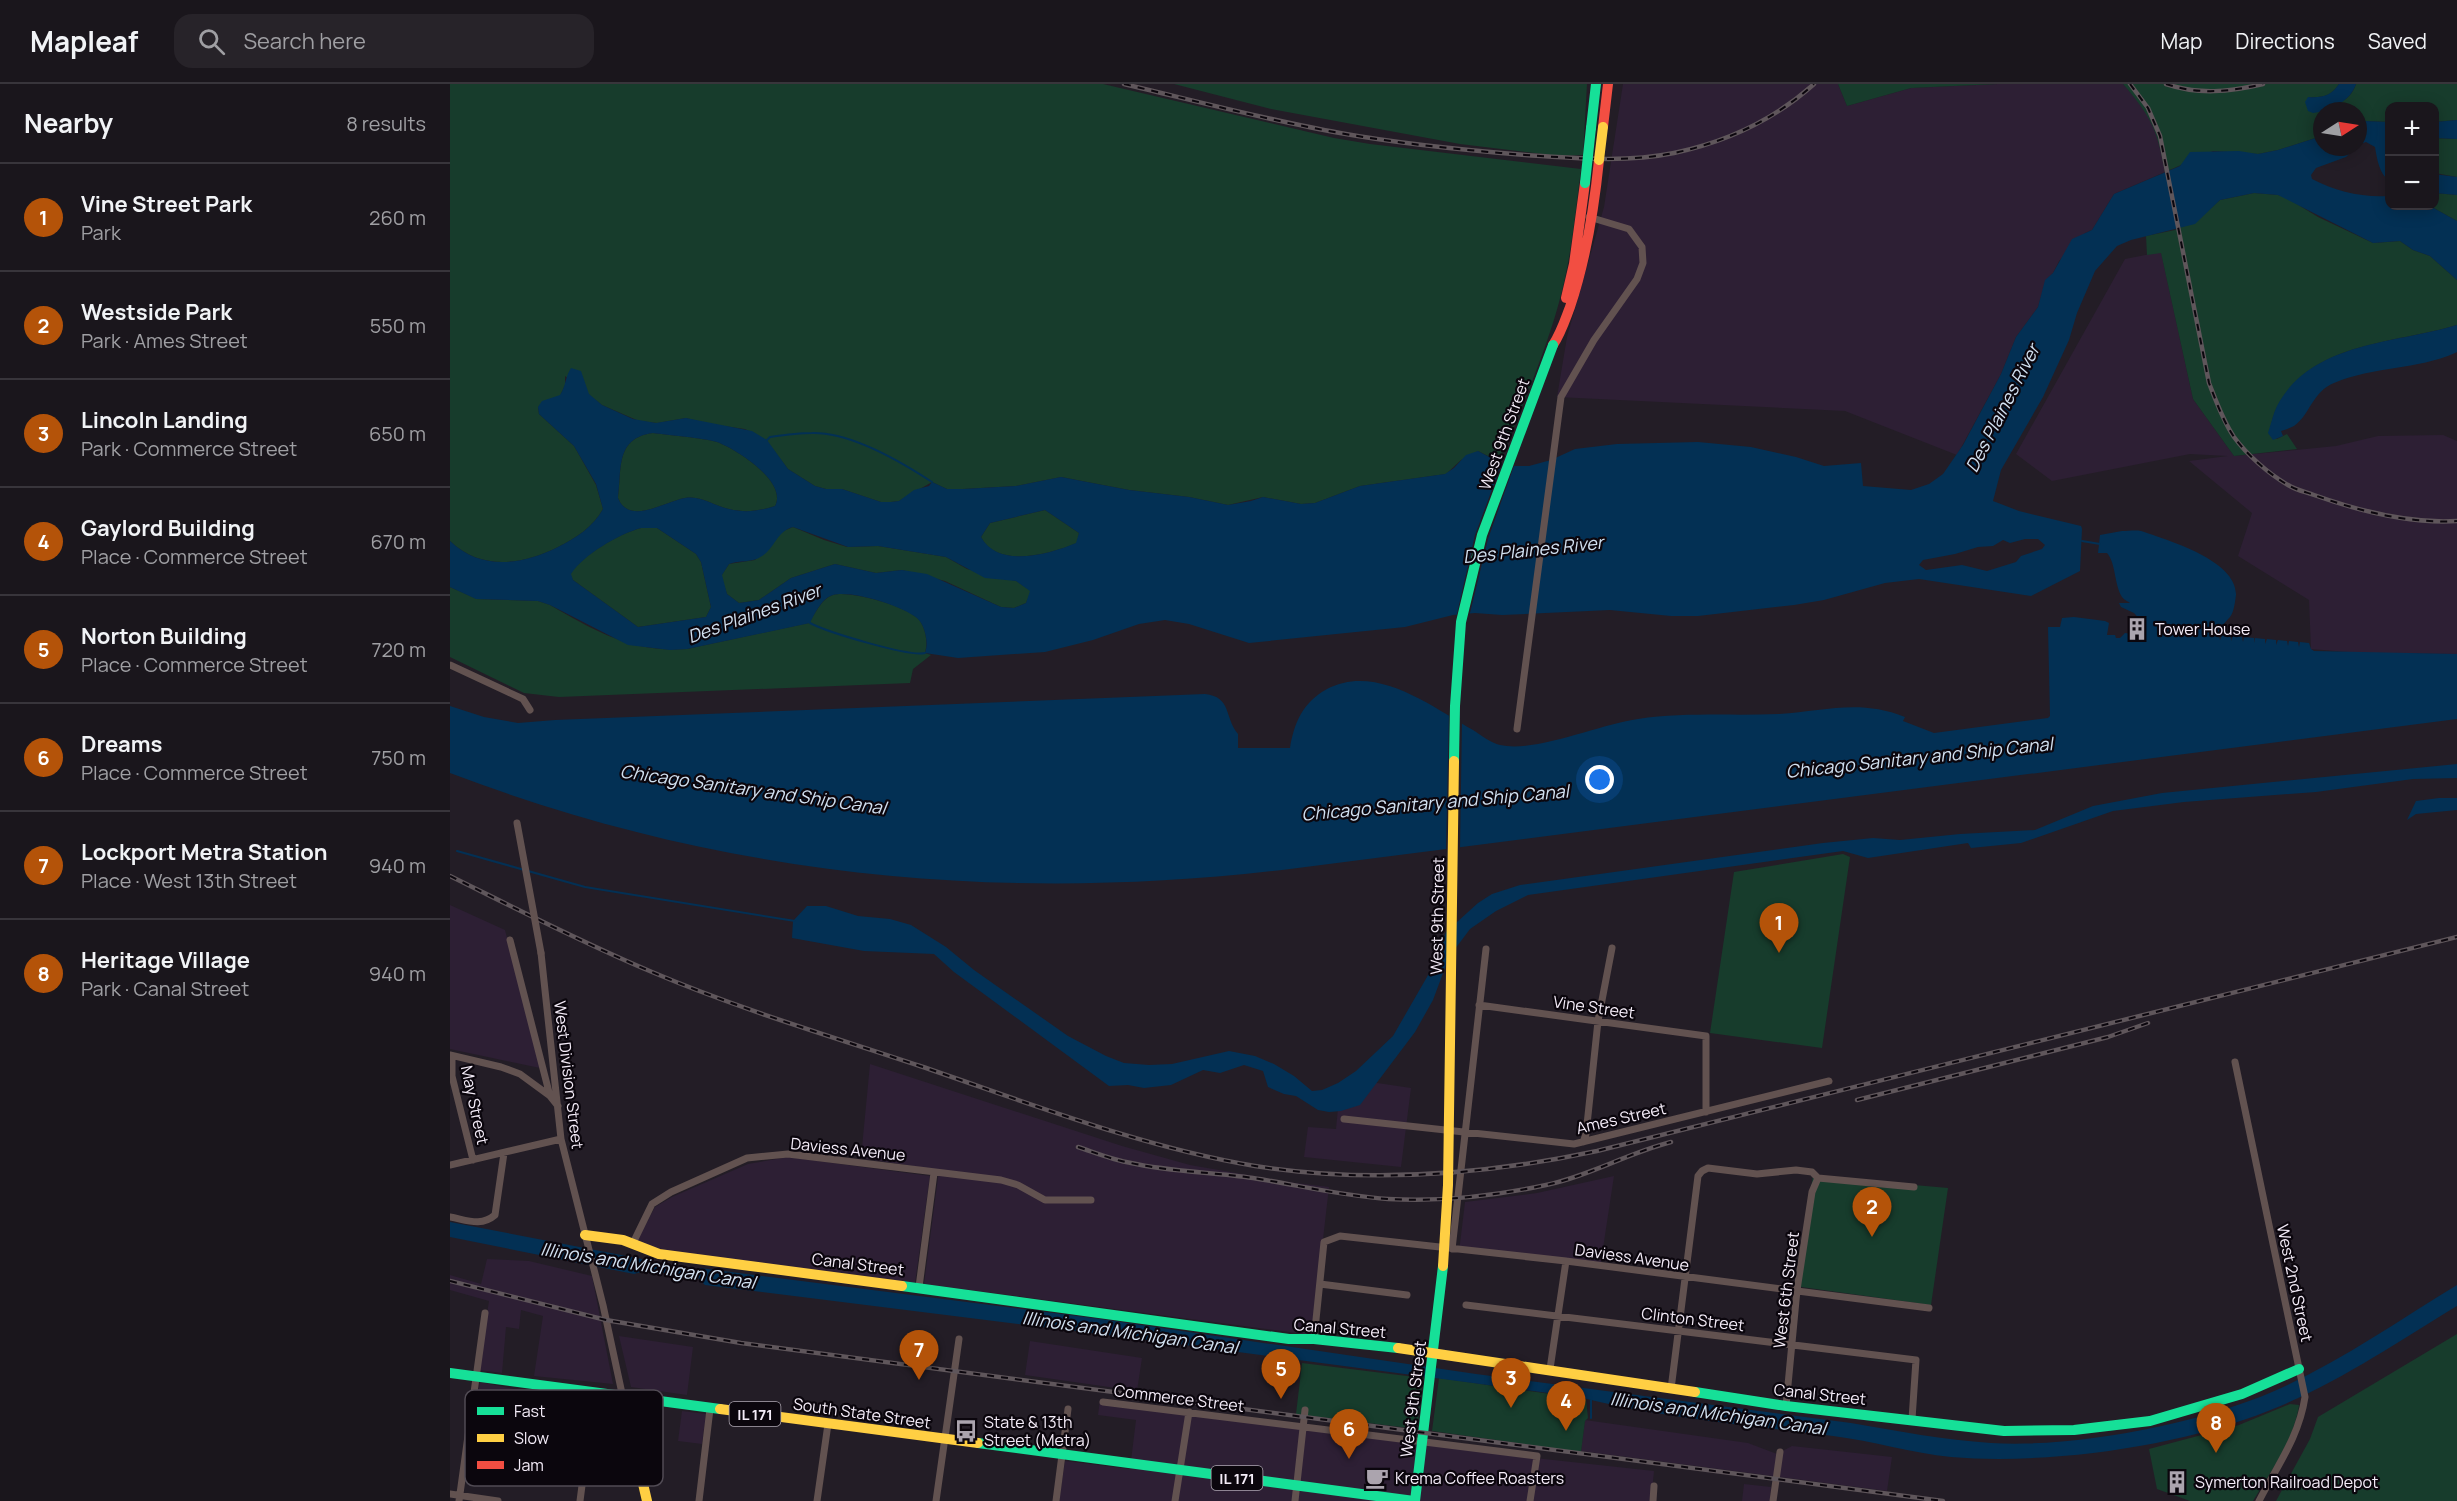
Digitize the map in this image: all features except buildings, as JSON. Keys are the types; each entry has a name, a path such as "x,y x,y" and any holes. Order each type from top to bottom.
{"main road":[{"name":"West 9th Street","path":"1586,216 1597,183 1596,84"},
{"name":"West 9th Street","path":"1414,1501 1434,1352 1448,1185 1455,706 1461,622 1482,535 1577,287 1586,216 1585,183 1608,84"},
{"name":"Canal Street","path":"586,1238 633,1243 659,1254 919,1287 1289,1339 1314,1339 1434,1352 1786,1406 2004,1431 2074,1430 2150,1421 2189,1411 2251,1390 2300,1370"},
{"name":"South State Street","path":"450,1373 572,1390"},
{"name":"South State Street","path":"663,1403 1414,1501"},
{"path":"644,1486 647,1501"}],"street":[{"path":"1517,729 1561,397 1594,340 1637,279 1642,263 1642,247 1629,229 1586,216"},
{"path":"450,665 523,699 530,710"},
{"name":"West Division Street","path":"517,823 541,952 561,1139 621,1390"},
{"path":"510,939 550,1096"},
{"path":"1583,1142 1586,1134 1598,1021 1612,948"},
{"path":"1452,1249 1486,949"},
{"name":"Vine Street","path":"1479,1005 1706,1036 1706,1112"},
{"path":"451,1055 520,1074 550,1096 559,1108"},
{"name":"May Street","path":"451,1055 452,1076 473,1161"},
{"name":"West 2nd Street","path":"2235,1062 2305,1397 2292,1444 2259,1501"},
{"name":"Ames Street","path":"1344,1119 1574,1144 1829,1081"},
{"path":"450,1165 561,1139"},
{"path":"450,1217 478,1223 486,1222 495,1215 504,1153"},
{"name":"Daviess Avenue","path":"633,1243 652,1204 671,1192 747,1158 788,1154 1001,1180 1018,1185 1045,1200 1091,1200"},
{"path":"1671,1389 1698,1176 1702,1171 1708,1168 1757,1174 1796,1170 1812,1172 1818,1178 1914,1187"},
{"path":"919,1287 934,1173"},
{"name":"West 6th Street","path":"1786,1406 1797,1290 1812,1192 1818,1178"},
{"name":"Daviess Avenue","path":"1320,1284 1324,1242 1340,1236 1797,1290 1929,1308"},
{"path":"1550,1369 1566,1262"},
{"path":"1314,1339 1320,1284 1407,1295"},
{"name":"Clinton Street","path":"1466,1305 1916,1360 1912,1419"},
{"path":"474,1390 485,1313"},
{"path":"936,1501 943,1439 959,1340"},
{"name":"Commerce Street","path":"1103,1402 1537,1456 1530,1501"},
{"path":"699,1501 711,1409"},
{"path":"1056,1501 1068,1409"},
{"path":"1295,1501 1305,1410"},
{"path":"1175,1501 1189,1412"},
{"path":"817,1501 828,1424"},
{"path":"1773,1501 1780,1452"},
{"path":"459,1498 465,1455"},
{"path":"580,1501 582,1486"},
{"path":"1653,1501 1654,1486"},
{"path":"450,1494 459,1498 498,1501"}],"shaded area":[{"path":"1623,84 1838,84 1847,106 1911,88 1997,84 2123,84 2146,110 2158,137 2165,172 2114,194 2092,230 2085,233 2059,261 2053,273 2046,280 2038,307 2016,337 2001,374 1957,455 1845,411 1557,397 1567,337 1604,207"},
{"path":"2161,252 2193,399 2234,456 2336,446 2378,436 2443,435 2457,441 2457,654 2359,653 2311,649 2309,600 2238,556 2252,513 2189,461 2228,456 2190,454 2052,481 2016,454 2125,259"},
{"path":"450,905 505,930 540,1068 450,1049"},
{"path":"870,1064 1122,1146 1190,1165 1329,1187 1312,1335 924,1284 939,1170 861,1158"},
{"path":"1364,1081 1411,1088 1401,1167 1304,1157 1308,1127 1336,1129 1339,1098"},
{"path":"788,1157 930,1176 915,1283 677,1253 636,1243 655,1207 672,1197 748,1164"},
{"path":"1614,1176 1600,1268 1459,1252 1465,1202 1537,1193"},
{"path":"487,1259 529,1261 592,1276 613,1384 534,1376 543,1316 521,1310 519,1329 506,1327 502,1373 478,1370 489,1301 450,1290 450,1275 481,1284"},
{"path":"619,1336 693,1347 687,1395 631,1387"},
{"path":"1030,1341 1142,1358 1137,1391 1025,1375"},
{"path":"480,1382 519,1390 479,1390"},
{"path":"1100,1399 1535,1458 1654,1471 1651,1501 1059,1501 1065,1461 1130,1469 1136,1420 1098,1415"},
{"path":"682,1411 706,1414 702,1444 678,1441"},
{"path":"1585,1420 1748,1443 1777,1454 1792,1446 1892,1457 1887,1491 1581,1451"},
{"path":"1744,1484 1771,1487 1770,1501 1742,1501"}],"green space":[{"path":"450,84 1103,84 1334,138 1581,169 1575,221 1558,306 1538,365 1500,462 1478,451 1461,460 1446,474 1360,486 1315,503 1301,504 1263,497 1228,505 1061,477 1016,486 963,489 947,489 932,482 899,501 881,502 842,489 815,486 788,469 766,440 745,429 686,418 657,423 639,421 602,405 565,376 565,385 560,396 544,401 538,407 539,414 574,446 596,485 603,509 589,527 565,544 531,558 502,562 475,557 462,551 450,541"},
{"path":"1174,84 1587,84 1583,155 1560,156 1460,144 1271,109"},
{"path":"1838,84 1997,84 1911,88 1847,106"},
{"path":"2123,84 2339,84 2326,95 2308,97 2313,102 2313,139 2258,154 2213,151 2165,172 2156,134 2141,106"},
{"path":"2356,84 2457,84 2457,120 2439,122 2439,102 2385,102 2385,122 2367,121 2367,102 2340,102 2346,99"},
{"path":"2439,138 2457,139 2457,177 2439,174"},
{"path":"2254,193 2287,198 2318,217 2373,243 2400,241 2413,250 2430,256 2457,280 2457,325 2357,348 2311,369 2292,385 2277,407 2269,433 2277,439 2287,434 2297,449 2234,456 2193,399 2161,253 2147,255 2146,236 2175,230 2210,209 2220,200"},
{"path":"2439,193 2457,195 2457,221 2437,210"},
{"path":"653,433 717,442 736,452 767,477 777,497 775,506 741,511 723,508 691,497 648,510 630,510 623,506 618,498 621,466 626,448 641,436"},
{"path":"1045,510 1079,533 1077,543 1039,554 1011,556 989,547 981,537 990,523"},
{"path":"793,527 847,547 878,546 946,557 967,569 1016,581 1031,591 1026,603 1014,608 1001,607 945,581 902,570 876,573 835,564 791,578 759,600 739,603 727,594 721,576 729,564 755,560 781,532"},
{"path":"641,528 657,528 696,554 701,562 711,607 706,617 638,627 573,580 570,574 592,553 612,540"},
{"path":"450,587 477,599 538,601 631,644 667,649 687,649 809,623 825,599 833,595 852,595 893,605 914,616 920,621 925,632 925,653 931,655 913,669 910,683 559,697 524,693 450,657"},
{"path":"1843,854 1850,857 1822,1048 1710,1033 1734,872"},
{"path":"1813,1176 1948,1188 1931,1305 1794,1286"},
{"path":"2457,1334 2457,1501 2276,1501 2310,1439 2318,1417"},
{"path":"1302,1363 1423,1378 1417,1429 1296,1414"},
{"path":"1439,1378 1586,1399 1588,1418 1585,1421 1581,1452 1432,1431"},
{"path":"2290,1404 2299,1405 2292,1431 2281,1455 2253,1501 2190,1501 2157,1489 2149,1449 2239,1425"}],"water":[{"path":"2339,84 2356,84 2349,96 2342,102 2313,102 2313,113 2308,111 2305,102 2308,97 2318,97 2333,91"},
{"path":"2457,120 2457,139 2439,138 2439,122"},
{"path":"2367,121 2385,122 2385,176 2381,170 2375,147 2367,143"},
{"name":"Des Plaines River","path":"2313,139 2313,156 2347,156 2316,168 2311,175 2312,179 2349,193 2385,196 2385,210 2437,210 2457,221 2457,280 2430,256 2413,250 2400,241 2373,243 2278,195 2254,193 2220,200 2195,224 2131,240 2117,246 2095,271 2077,313 2069,340 2043,397 2001,470 1993,501 2019,511 2081,526 2080,571 2031,596 1919,579 1885,583 1824,600 1698,616 1671,616 1610,610 1502,615 1475,613 1453,615 1405,627 1249,643 1189,624 1165,620 1139,624 1093,640 1045,652 958,658 925,653 927,644 924,630 920,621 910,613 876,600 852,595 833,595 825,599 810,623 687,649 670,650 628,645 538,601 476,599 450,587 450,541 462,551 488,561 516,561 544,553 571,540 589,527 603,509 596,484 574,446 539,414 538,407 542,401 560,395 571,368 581,371 589,394 602,405 633,419 656,423 686,418 752,431 767,440 788,469 815,486 842,489 881,502 899,501 914,490 929,486 932,482 947,489 963,489 1016,486 1061,477 1228,505 1263,497 1301,504 1315,503 1360,486 1445,474 1466,455 1478,451 1506,466 1529,466 1551,460 1575,449 1617,444 1698,442 1751,447 1824,466 1861,463 1863,486 1911,490 1929,484 1943,474 1963,445 2001,374 2016,337 2038,307 2045,280 2053,273 2072,239 2092,230 2114,194 2180,166 2190,152 2239,151 2258,154","holes":["653,433 717,442 736,452 767,477 777,497 775,506 741,511 723,508 691,497 648,510 630,510 623,506 618,498 621,466 626,448 632,441","1045,510 1079,533 1076,543 1039,554 1012,556 999,553 989,547 981,537 990,523","793,527 848,547 878,546 946,557 985,578 1016,581 1030,591 1026,603 1014,608 1001,607 927,574 902,570 876,573 835,564 791,578 759,600 739,603 727,594 722,575 729,564 754,560 762,556 787,529","641,528 657,528 696,554 701,562 711,607 706,617 638,627 573,580 571,574 602,546","2025,539 2038,539 2045,545 2042,549 2021,556 2016,562 1987,571 1962,565 1926,570 1919,565 1923,560 1978,547 1993,546 2003,540 2010,543"]},
{"path":"2439,175 2457,177 2457,195 2439,193"},
{"path":"2457,325 2457,352 2426,362 2364,374 2334,383 2321,392 2294,426 2281,431 2283,436 2273,440 2268,433 2277,406 2292,385 2311,369 2357,348"},
{"name":"Chicago Sanitary and Ship Canal","path":"2122,531 2141,531 2183,546 2199,553 2225,572 2233,583 2236,595 2230,617 2220,630 2220,640 2222,635 2231,636 2231,641 2233,636 2242,637 2243,642 2244,637 2254,638 2254,643 2255,638 2265,639 2265,644 2267,639 2276,640 2276,645 2278,640 2287,641 2288,646 2289,641 2298,642 2299,647 2300,642 2309,643 2314,651 2457,654 2457,719 1290,869 1182,879 1075,883 969,881 864,873 760,858 656,837 553,808 450,773 450,706 484,717 518,723 1205,694 1214,696 1224,703 1238,734 1238,748 1290,748 1297,722 1312,700 1327,689 1346,682 1365,681 1384,684 1403,691 1493,743 1515,746 1549,742 1638,719 1673,716 1779,714 1857,707 1905,717 1903,721 1934,733 2048,718 2050,716 2048,627 2060,627 2062,618 2074,617 2109,623 2107,635 2115,635 2116,638 2120,638 2125,633 2140,635 2144,630 2144,624 2134,613 2121,607 2119,603 2130,603 2119,592 2110,557 2107,553 2098,553 2100,535"},
{"path":"2457,764 2457,778 2413,779 2316,792 2184,802 2113,811 2021,843 1971,848 1968,843 1868,858 1843,851 1528,895 1496,911 1470,929 1449,957 1433,1000 1415,1032 1360,1105 1341,1111 1318,1110 1296,1096 1268,1087 1263,1071 1244,1065 1220,1073 1203,1070 1171,1085 1144,1088 1128,1085 1109,1086 954,972 934,954 864,951 792,938 793,921 807,906 826,906 858,916 890,919 911,925 946,947 974,970 1068,1036 1106,1056 1124,1063 1149,1065 1172,1064 1229,1051 1255,1056 1294,1076 1312,1091 1322,1090 1356,1071 1393,1036 1431,970 1446,932 1478,903 1492,894 1520,885 1823,843 1873,838 1900,840 2035,830 2093,806 2162,793"},
{"path":"2457,798 2457,810 2416,814 2407,820 2416,801"},
{"name":"Illinois and Michigan Canal","path":"450,1222 642,1259 648,1268 634,1274 450,1237"},
{"name":"Illinois and Michigan Canal","path":"700,1268 1100,1319 1476,1374 1851,1423 1939,1437 2023,1444 2096,1438 2207,1415 2272,1392 2320,1369 2457,1285 2457,1306 2365,1363 2317,1389 2293,1401 2232,1424 2153,1443 2112,1450 2029,1458 1989,1459 1936,1455 1848,1438 1673,1416 1578,1397 705,1285 693,1273"}],"pier":[{"path":"1503,460 1515,463 1488,539 1469,617 1456,618 1475,535"},
{"path":"1449,712 1462,720 1460,850 1446,852"}],"waterway":[{"path":"767,440 770,437 807,433 843,437 875,449 932,482"},
{"path":"2082,541 2100,544"},
{"path":"810,623 886,648 925,653"},
{"path":"457,851 585,887 795,921"},
{"name":"Illinois and Michigan Canal","path":"641,1266 702,1275"},
{"path":"1591,1400 1591,1418"}],"railway":[{"path":"1124,84 1313,128 1363,137 1479,151 1600,159 1656,156 1712,143 1766,119 1814,84"},
{"path":"2130,84 2148,108 2160,136 2209,383 2223,418 2234,437 2245,451 2266,470 2298,490 2384,515 2421,520 2457,521"},
{"path":"2166,84 2202,91 2238,89 2263,84"},
{"path":"450,876 550,926 685,985 751,1010 1044,1109 1128,1136 1212,1158 1298,1172 1341,1175 1470,1171 1597,1151 2457,937"},
{"path":"1857,1100 2108,1037 2148,1023"},
{"path":"1078,1147 1146,1166 1253,1178 1371,1198 1427,1200 1487,1195 1546,1185 1578,1176 1671,1142"},
{"path":"450,1281 606,1320 741,1343 1943,1501"}],"traffic: fast":[{"path":"1591,128 1596,84"},
{"path":"1585,183 1591,128"},
{"path":"1454,761 1461,622 1482,535 1553,345"},
{"path":"1415,1501 1443,1266"},
{"path":"902,1286 1289,1339 1314,1339 1398,1348"},
{"path":"1695,1392 1786,1406 2004,1431 2074,1430 2150,1421 2242,1394 2299,1369"},
{"path":"450,1373 578,1390"},
{"path":"663,1401 720,1409"},
{"path":"978,1443 1414,1501"}],"traffic: slow":[{"path":"1599,160 1603,127"},
{"path":"1443,1266 1448,1185 1454,761"},
{"path":"585,1235 623,1240 659,1254 902,1286"},
{"path":"1398,1348 1695,1392"},
{"path":"720,1409 978,1443"},
{"path":"644,1486 647,1501"}],"traffic: jam":[{"path":"1603,127 1608,84"},
{"path":"1553,345 1561,331 1581,271 1592,216 1599,160"},
{"path":"1566,298 1574,264 1585,183"}],"place":[{"name":"Tower House","path":"2137,629"},
{"name":"Vine Street Park","path":"1779,953"},
{"name":"Westside Park","path":"1872,1237"},
{"name":"Lockport Metra Station","path":"919,1380"},
{"name":"Norton Building","path":"1281,1399"},
{"name":"Lincoln Landing","path":"1511,1408"},
{"name":"State & 13th Street (Metra)","path":"966,1431"},
{"name":"Gaylord Building","path":"1566,1431"},
{"name":"Heritage Village","path":"2216,1453"},
{"name":"Dreams","path":"1349,1459"},
{"name":"Krema Coffee Roasters","path":"1377,1478"},
{"name":"Symerton Railroad Depot","path":"2177,1482"}]}
